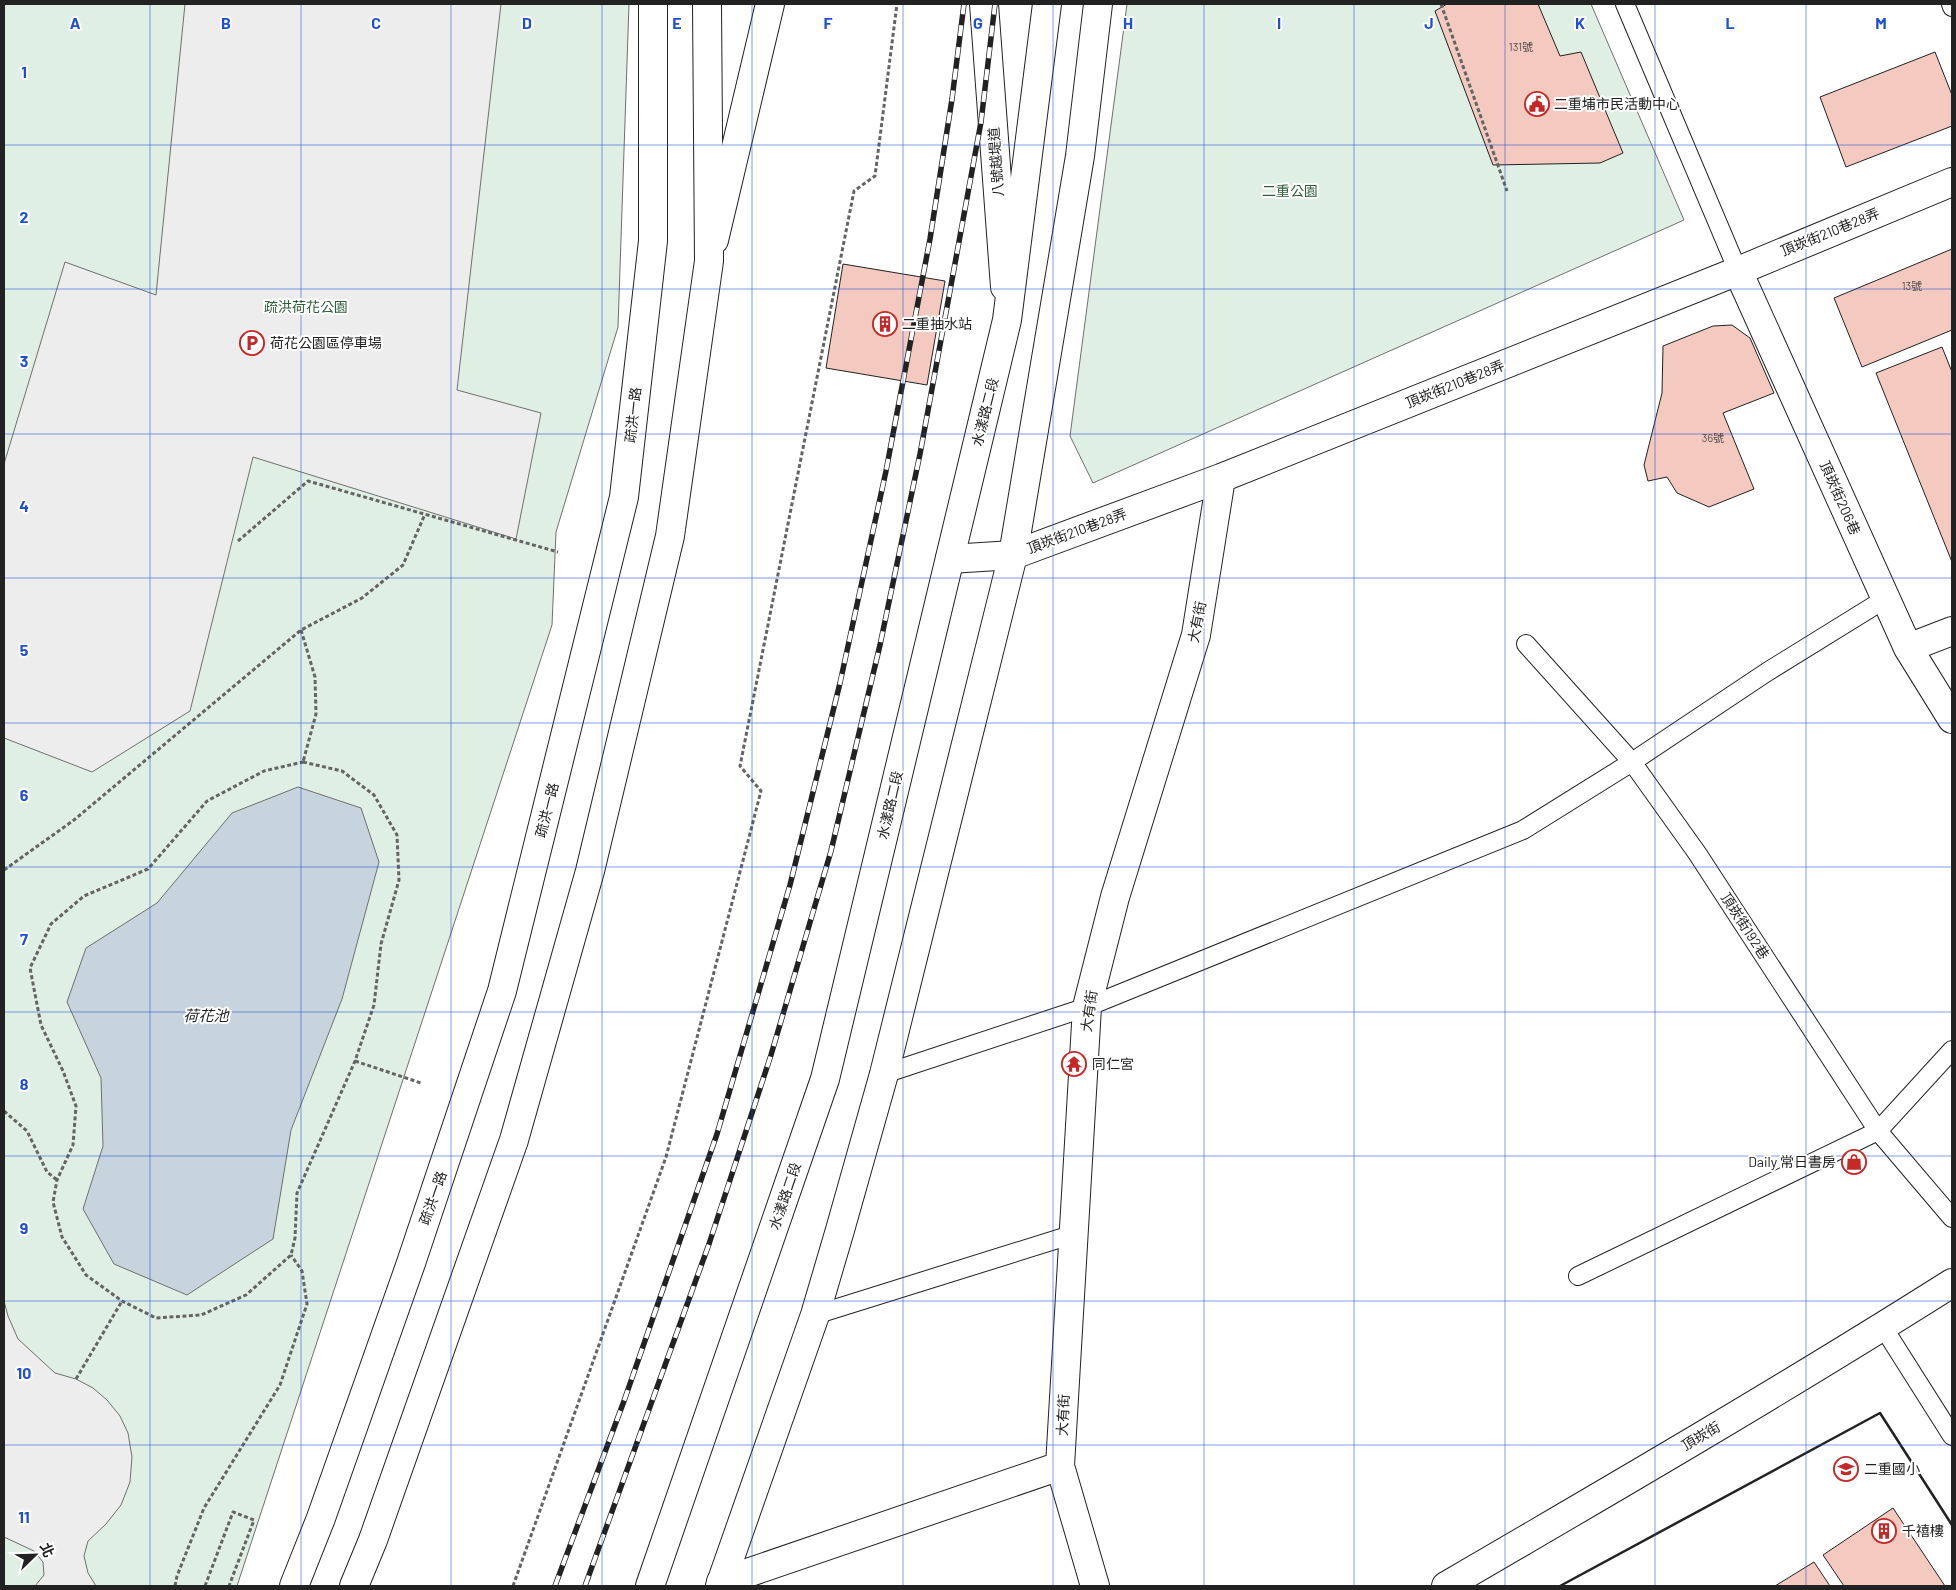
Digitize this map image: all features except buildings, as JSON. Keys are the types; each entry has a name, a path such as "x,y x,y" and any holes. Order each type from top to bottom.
{"street":[{"name":"疏洪一路","path":"294,1586 321,1518 411,1263 502,991 624,497 653,241 653,4"},
{"path":"707,4 709,261"},
{"path":"354,1586 373,1540 514,1140 590,871 670,536 709,261 770,4"},
{"name":"八號越堤道","path":"984,4 1007,320"},
{"name":"水漾路二段","path":"650,1586 825,1079 1007,320 1047,4"},
{"path":"720,1584 815,1315 884,1074 1013,555 1080,156 1098,4"},
{"name":"頂崁街210巷28弄","path":"950,559 1013,555 1221,478 1738,271 1952,182"},
{"name":"頂崁街206巷","path":"1738,271 1908,648 1952,719"},
{"name":"大有街","path":"1095,1586 1060,1466 1087,1007 1115,897 1196,635 1221,478"},
{"path":"1908,648 1952,631"},
{"name":"頂崁街","path":"1446,1586 1883,1327 1952,1283"},
{"path":"720,1584 1060,1466"}],"lane":[{"path":"1625,4 1738,271"},
{"path":"884,1074 1087,1007 1523,830 1632,762 1767,672 1885,599"},
{"name":"頂崁街192巷","path":"1526,644 1632,762 1698,853 1878,1132 1952,1218"},
{"path":"1578,1276 1878,1132 1952,1050"},
{"path":"815,1315 1074,1234"},
{"path":"1883,1327 1952,1436"}],"path":[{"path":"513,1586 666,1157 761,791 740,766 854,190 875,176 897,4"},
{"path":"1441,4 1507,192"},
{"path":"238,541 308,481 558,552"},
{"path":"4,870 74,820 301,630 362,598 403,565 425,514"},
{"path":"301,630 315,677 316,714 304,762"},
{"path":"304,762 342,772 374,794 397,835 398,880 381,944 374,1005 355,1061 297,1193 295,1238 291,1255 246,1295 201,1315 156,1318 122,1301 86,1275 62,1237 53,1202 57,1180 73,1145 76,1106 63,1071 41,1025 30,968 51,924 84,896 148,868 207,801 264,771 304,762"},
{"path":"355,1061 421,1083"},
{"path":"4,1111 27,1131 47,1172 57,1180"},
{"path":"175,1586 177,1576 204,1508 280,1385 307,1304 302,1271 291,1255"},
{"path":"76,1379 122,1301"},
{"path":"205,1586 233,1512 254,1520 229,1586"}],"green space":[{"name":"疏洪荷花公園","path":"4,4 629,4 618,327 556,532 552,625 237,1586 4,1586"},
{"name":"二重公園","path":"1127,4 1591,4 1684,220 1093,483 1070,436"}],"shaded area":[{"name":"荷花公園區停車場","path":"185,4 501,4 457,390 541,413 516,539 253,457 190,711 92,772 4,738 4,464 65,262 156,295"},
{"path":"4,1301 18,1339 55,1373 76,1379 93,1388 107,1400 120,1416 128,1433 132,1457 130,1482 121,1505 106,1524 88,1541 84,1556 88,1573 96,1586 35,1586 44,1575 43,1562 34,1551 4,1537"}],"water":[{"name":"荷花池","path":"298,787 361,808 379,862 342,999 291,1130 273,1239 187,1295 114,1264 83,1209 103,1146 101,1078 67,1002 86,948 157,903 232,813"}],"railway":[{"path":"555,1586 624,1401 717,1134 790,885 840,683 886,471 930,239 952,99 964,4"},
{"path":"585,1586 709,1244 771,1055 831,851 880,645 920,454 981,122 995,4"}],"wall":[{"path":"1560,1586 1880,1413 1952,1525"}],"place":[{"name":"二重埔市民活動中心","path":"1537,104"},
{"name":"二重抽水站","path":"885,324"},
{"name":"荷花公園區停車場","path":"252,343"},
{"name":"同仁宮","path":"1074,1064"},
{"name":"Daily 常日書房","path":"1854,1162"},
{"name":"二重國小","path":"1846,1469"},
{"name":"千禧樓","path":"1884,1531"}]}
